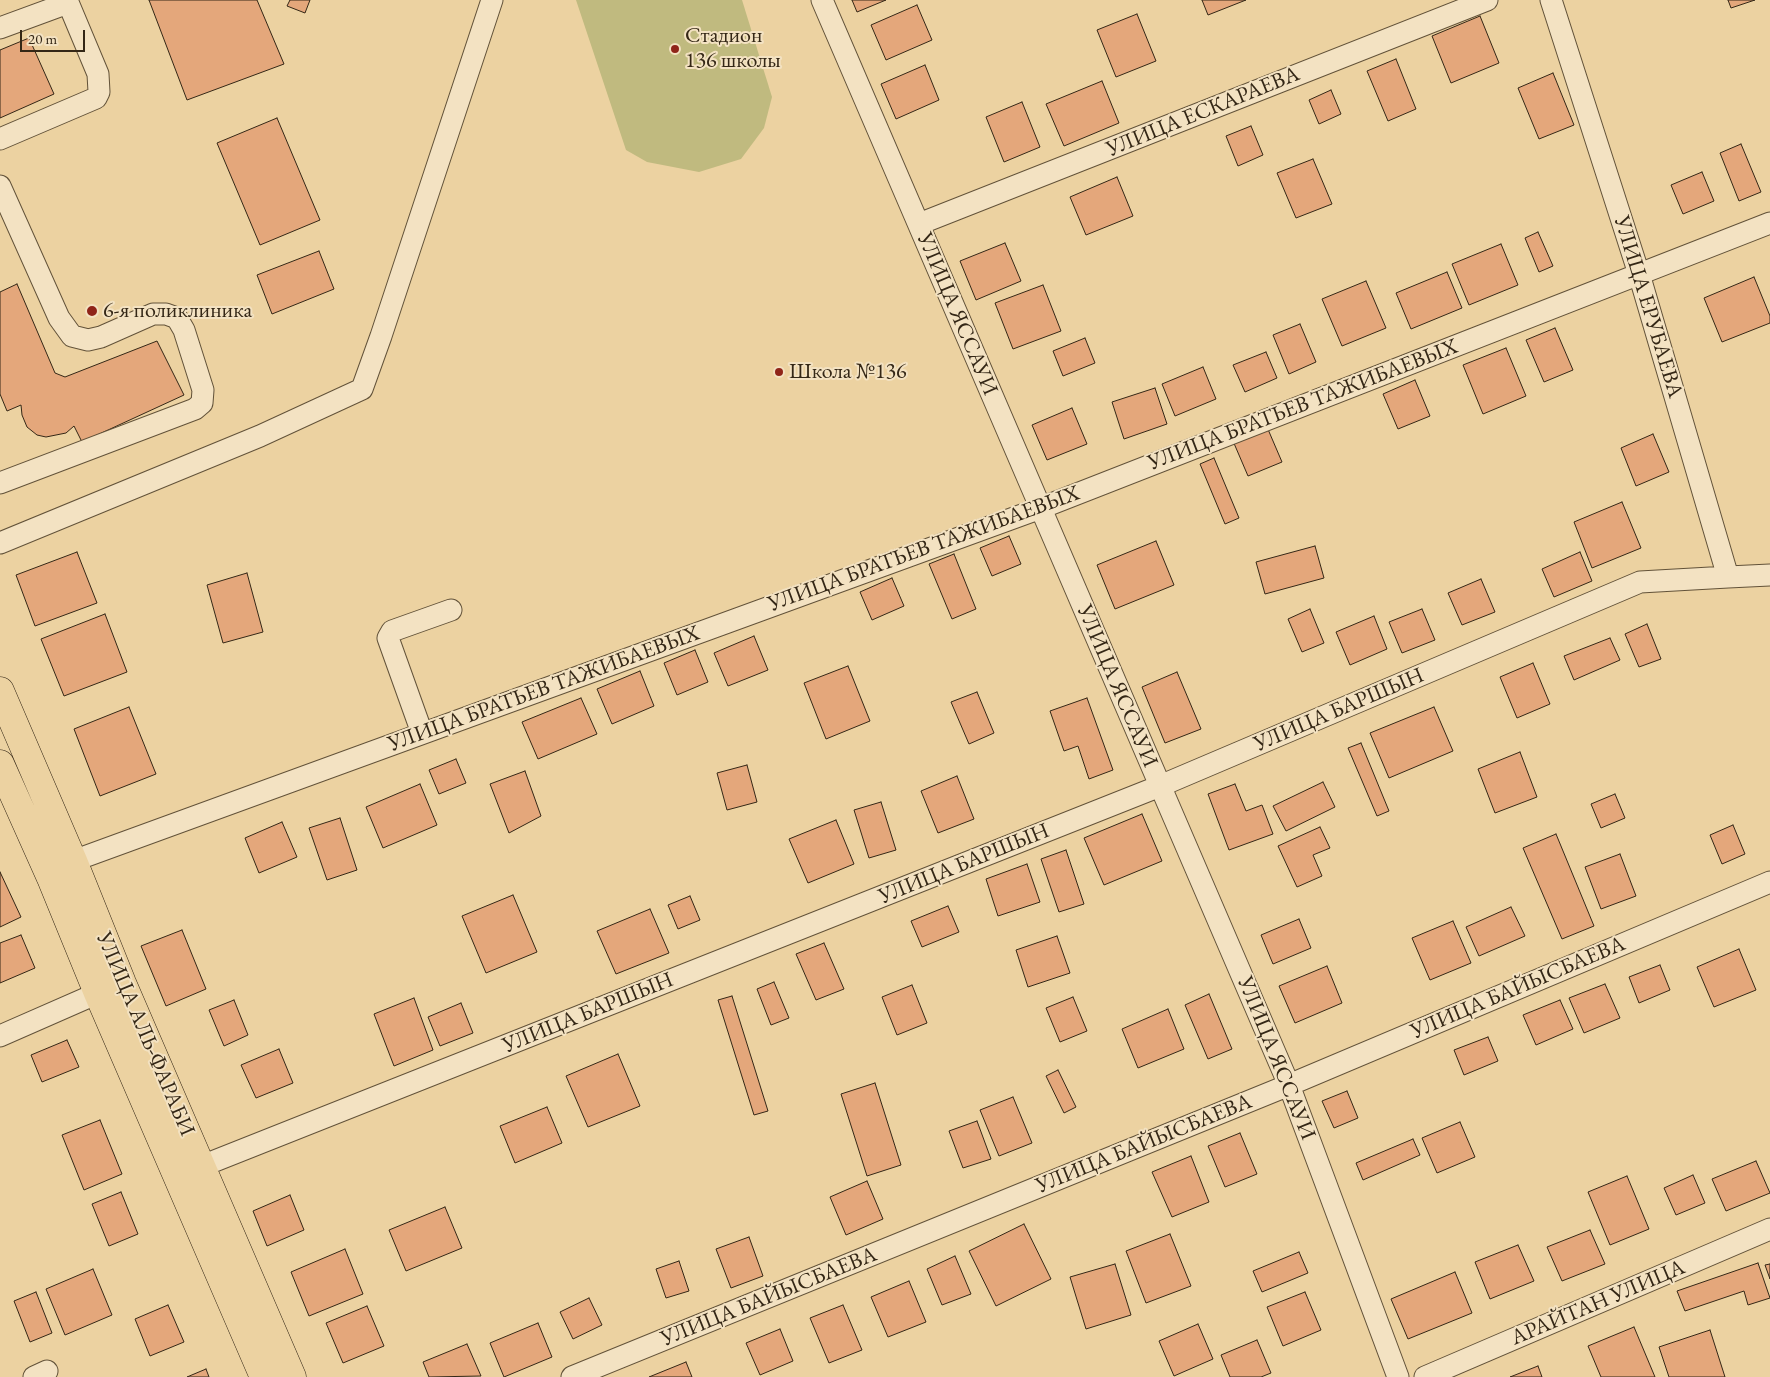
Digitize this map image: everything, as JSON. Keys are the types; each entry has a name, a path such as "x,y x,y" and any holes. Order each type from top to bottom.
{"main road":[{"name":"УЛИЦА АЛЬ-ФАРАБИ","path":"0,691 73,861 122,983 292,1377"},
{"name":"УЛИЦА АЛЬ-ФАРАБИ","path":"0,764 51,878 98,993 264,1377"}],"street":[{"path":"0,543 260,436 362,388 492,0"},
{"name":"УЛИЦА ЯССАУИ","path":"822,0 1289,1085 1398,1377"},
{"name":"УЛИЦА ЕСКАРАЕВА","path":"918,224 1487,0"},
{"name":"УЛИЦА ЕРУБАЕВА","path":"1551,0 1639,274 1728,577"},
{"path":"0,28 67,2 98,74 99,92 96,98 0,139"},
{"path":"0,186 59,318 72,336 88,340 101,337 153,314 166,314 177,318 184,330 203,390 202,403 195,409 0,483"},
{"name":"УЛИЦА БРАТЬЕВ ТАЖИБАЕВЫХ","path":"73,861 1041,508 1770,224"},
{"path":"1728,577 1769,576"},
{"name":"УЛИЦА БАРШЫН","path":"202,1166 1160,786 1640,582 1728,577"},
{"path":"422,733 388,638 392,631 451,610"},
{"name":"УЛИЦА БАЙЫСБАЕВА","path":"572,1377 1289,1085 1770,882"},
{"path":"0,1036 98,993"},
{"name":"АРАЙТАН УЛИЦА","path":"1425,1377 1770,1229"}],"shaded area":[{"name":"Стадион 136 школы","path":"576,0 742,0 772,97 764,128 741,159 699,172 647,162 626,150"}],"building":[{"path":"149,0 257,0 284,64 187,100"},
{"path":"290,0 310,0 305,13 287,6"},
{"path":"852,0 886,0 857,12"},
{"path":"1202,0 1246,0 1208,15"},
{"path":"1728,0 1755,0 1731,8"},
{"path":"917,5 932,40 886,60 871,25"},
{"path":"1137,14 1156,61 1116,77 1097,30"},
{"path":"1480,16 1499,63 1451,83 1432,36"},
{"path":"29,38 54,94 0,118 0,50"},
{"path":"1396,59 1416,109 1388,121 1367,71"},
{"path":"925,65 939,100 896,119 881,84"},
{"path":"1553,73 1574,125 1539,139 1518,88"},
{"path":"1102,81 1119,123 1064,146 1046,104"},
{"path":"1331,90 1341,114 1319,124 1309,100"},
{"path":"1022,102 1040,147 1004,162 986,117"},
{"path":"277,118 320,220 260,245 217,143"},
{"path":"1251,126 1263,155 1238,166 1226,136"},
{"path":"1741,144 1761,192 1739,201 1720,153"},
{"path":"1313,159 1332,204 1296,218 1277,173"},
{"path":"1702,172 1714,201 1683,214 1671,185"},
{"path":"1117,177 1133,216 1086,235 1070,197"},
{"path":"1538,232 1553,266 1539,272 1525,238"},
{"path":"1005,243 1021,281 976,300 960,261"},
{"path":"1501,244 1518,285 1469,305 1452,264"},
{"path":"319,251 334,289 272,314 257,275"},
{"path":"1447,272 1462,308 1411,329 1396,293"},
{"path":"1754,277 1770,316 1770,323 1722,342 1704,298"},
{"path":"1366,281 1386,328 1342,346 1322,299"},
{"path":"17,284 55,373 65,377 157,341 184,395 82,442 74,426 66,433 46,437 37,435 27,427 22,415 21,405 7,411 0,394 0,292"},
{"path":"1043,285 1061,331 1013,349 995,303"},
{"path":"1300,324 1316,362 1289,374 1273,335"},
{"path":"1555,328 1573,370 1544,382 1526,340"},
{"path":"1085,338 1095,363 1063,376 1053,351"},
{"path":"1506,348 1526,396 1483,414 1463,365"},
{"path":"1266,352 1277,378 1245,392 1233,365"},
{"path":"1203,367 1216,399 1175,416 1162,384"},
{"path":"1415,380 1430,416 1398,429 1383,394"},
{"path":"1155,388 1167,424 1124,439 1112,402"},
{"path":"1072,408 1087,444 1047,460 1032,425"},
{"path":"1267,427 1282,462 1248,476 1233,441"},
{"path":"1653,434 1669,472 1636,486 1621,448"},
{"path":"1214,458 1239,518 1225,524 1200,464"},
{"path":"1622,502 1641,548 1592,568 1574,522"},
{"path":"1009,536 1021,564 992,576 980,548"},
{"path":"1156,541 1174,585 1115,609 1097,565"},
{"path":"1315,546 1324,578 1265,594 1256,562"},
{"path":"77,552 97,603 35,626 16,575"},
{"path":"1580,552 1592,581 1554,597 1542,569"},
{"path":"954,554 976,609 952,619 929,564"},
{"path":"247,573 263,632 223,643 207,585"},
{"path":"892,578 904,606 872,620 860,592"},
{"path":"1481,579 1495,612 1462,625 1448,593"},
{"path":"1310,609 1324,643 1302,652 1288,619"},
{"path":"1422,609 1435,640 1402,653 1389,622"},
{"path":"105,614 127,672 64,696 41,639"},
{"path":"1374,616 1387,649 1350,665 1336,632"},
{"path":"1647,624 1661,659 1639,667 1625,634"},
{"path":"754,636 768,670 728,686 714,653"},
{"path":"1610,638 1620,660 1574,680 1564,656"},
{"path":"695,650 708,682 677,695 664,663"},
{"path":"1533,663 1550,704 1517,718 1500,677"},
{"path":"848,666 870,721 826,739 804,683"},
{"path":"640,671 654,706 612,724 597,689"},
{"path":"1177,672 1201,729 1165,743 1142,687"},
{"path":"977,692 994,733 969,744 951,702"},
{"path":"581,698 597,734 538,759 522,722"},
{"path":"1087,698 1113,770 1089,779 1078,746 1064,751 1050,711"},
{"path":"129,707 156,774 100,796 74,729"},
{"path":"1434,707 1453,751 1389,778 1370,733"},
{"path":"1361,743 1389,811 1377,816 1348,748"},
{"path":"1520,752 1537,797 1495,813 1478,769"},
{"path":"456,759 466,783 439,794 429,770"},
{"path":"747,765 757,802 727,810 717,773"},
{"path":"525,771 541,816 509,833 490,784"},
{"path":"957,776 974,819 938,833 921,791"},
{"path":"1323,782 1335,807 1286,831 1273,806"},
{"path":"420,784 437,825 383,848 366,807"},
{"path":"1235,784 1246,811 1262,805 1273,834 1229,850 1208,794"},
{"path":"1615,794 1625,818 1601,828 1591,804"},
{"path":"881,802 896,850 869,858 854,810"},
{"path":"1142,814 1162,861 1104,885 1084,838"},
{"path":"340,818 357,870 327,880 309,828"},
{"path":"836,820 854,864 808,883 789,839"},
{"path":"282,822 297,857 259,873 245,838"},
{"path":"1733,825 1745,854 1722,864 1710,835"},
{"path":"1320,827 1330,848 1313,855 1322,876 1297,887 1278,846"},
{"path":"1556,834 1594,926 1562,939 1523,848"},
{"path":"1066,850 1084,904 1059,912 1041,859"},
{"path":"1620,854 1636,896 1601,909 1585,867"},
{"path":"1027,864 1040,902 998,916 986,879"},
{"path":"0,872 21,917 0,927"},
{"path":"513,895 537,952 486,973 462,916"},
{"path":"690,896 700,920 678,929 668,905"},
{"path":"948,906 959,932 922,947 911,921"},
{"path":"1511,907 1525,936 1479,956 1466,927"},
{"path":"650,909 669,953 616,974 597,931"},
{"path":"1299,919 1311,948 1273,964 1261,935"},
{"path":"1453,921 1471,963 1430,980 1412,938"},
{"path":"182,930 206,989 166,1006 141,946"},
{"path":"21,935 35,968 0,983 0,943"},
{"path":"1057,936 1070,973 1028,987 1016,950"},
{"path":"824,943 844,989 816,1000 796,954"},
{"path":"1739,949 1756,990 1714,1007 1697,967"},
{"path":"1660,965 1670,990 1639,1003 1629,977"},
{"path":"1327,966 1342,1003 1295,1023 1279,986"},
{"path":"774,982 789,1018 771,1025 757,989"},
{"path":"1605,984 1620,1018 1584,1033 1569,998"},
{"path":"912,985 927,1023 897,1035 882,997"},
{"path":"1209,994 1232,1049 1208,1059 1185,1005"},
{"path":"732,996 768,1111 754,1115 718,1000"},
{"path":"1073,997 1087,1031 1060,1042 1046,1008"},
{"path":"414,998 433,1050 394,1066 374,1014"},
{"path":"234,1000 248,1035 224,1046 209,1010"},
{"path":"1560,1000 1573,1029 1536,1045 1523,1015"},
{"path":"461,1003 473,1033 440,1046 428,1017"},
{"path":"1168,1009 1184,1049 1138,1068 1122,1029"},
{"path":"1488,1037 1498,1061 1464,1075 1454,1050"},
{"path":"67,1040 79,1067 42,1082 31,1055"},
{"path":"279,1049 293,1083 256,1098 241,1065"},
{"path":"618,1054 640,1106 588,1127 566,1076"},
{"path":"1058,1070 1076,1107 1064,1113 1046,1076"},
{"path":"875,1083 901,1165 867,1176 841,1094"},
{"path":"1347,1091 1358,1118 1334,1128 1322,1101"},
{"path":"1013,1097 1032,1143 999,1156 980,1110"},
{"path":"547,1107 562,1143 515,1163 500,1126"},
{"path":"100,1120 122,1174 84,1190 62,1135"},
{"path":"977,1121 991,1159 963,1168 949,1131"},
{"path":"1460,1122 1475,1157 1437,1173 1422,1138"},
{"path":"1240,1133 1257,1174 1225,1187 1208,1146"},
{"path":"1413,1139 1420,1155 1363,1180 1356,1163"},
{"path":"1191,1156 1209,1202 1172,1217 1152,1172"},
{"path":"1756,1161 1770,1193 1726,1211 1712,1179"},
{"path":"1693,1175 1705,1203 1676,1215 1664,1188"},
{"path":"1627,1176 1649,1229 1610,1245 1588,1192"},
{"path":"867,1181 883,1219 846,1235 830,1197"},
{"path":"121,1192 138,1234 109,1246 92,1204"},
{"path":"290,1195 304,1230 267,1246 253,1211"},
{"path":"445,1207 462,1248 406,1271 389,1230"},
{"path":"1024,1224 1051,1279 996,1306 969,1251"},
{"path":"1590,1230 1605,1264 1562,1281 1547,1247"},
{"path":"1170,1234 1191,1286 1146,1303 1126,1251"},
{"path":"749,1237 763,1276 731,1288 716,1249"},
{"path":"1518,1245 1534,1281 1490,1299 1475,1262"},
{"path":"345,1249 363,1294 309,1316 291,1272"},
{"path":"1299,1252 1308,1273 1262,1292 1253,1271"},
{"path":"955,1256 971,1294 942,1305 927,1269"},
{"path":"679,1261 689,1291 666,1298 656,1269"},
{"path":"1758,1263 1770,1298 1748,1305 1744,1291 1685,1311 1677,1291"},
{"path":"1115,1264 1131,1315 1086,1329 1070,1277"},
{"path":"1770,1264 1770,1279 1765,1265"},
{"path":"93,1269 112,1315 65,1335 46,1289"},
{"path":"1455,1272 1472,1313 1408,1339 1391,1299"},
{"path":"909,1281 926,1322 888,1337 871,1297"},
{"path":"36,1292 52,1333 30,1342 14,1301"},
{"path":"1305,1292 1321,1330 1283,1346 1267,1307"},
{"path":"589,1298 602,1325 573,1339 560,1312"},
{"path":"168,1305 184,1342 150,1356 135,1319"},
{"path":"843,1305 862,1350 829,1363 810,1318"},
{"path":"367,1306 384,1346 343,1363 326,1323"},
{"path":"538,1323 552,1357 504,1377 490,1343"},
{"path":"1198,1324 1213,1359 1174,1376 1159,1341"},
{"path":"1634,1327 1655,1377 1601,1377 1588,1346"},
{"path":"780,1329 793,1361 760,1375 746,1343"},
{"path":"1710,1330 1725,1377 1669,1377 1659,1347"},
{"path":"1257,1340 1271,1373 1261,1377 1230,1377 1221,1355"},
{"path":"467,1344 481,1376 429,1377 423,1362"},
{"path":"686,1362 692,1377 649,1377"},
{"path":"1538,1366 1542,1377 1510,1377"},
{"path":"206,1369 209,1377 187,1377"}],"place":[{"name":"Стадион 136 школы","path":"675,49"},
{"name":"6-я поликлиника","path":"92,311"},
{"name":"Школа №136","path":"779,372"}]}
